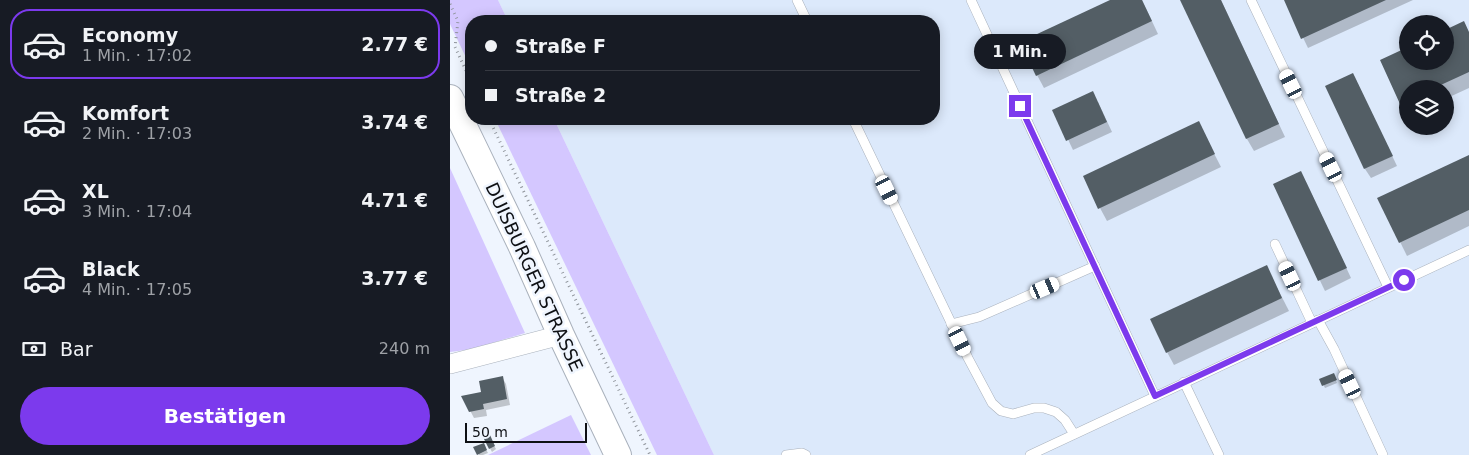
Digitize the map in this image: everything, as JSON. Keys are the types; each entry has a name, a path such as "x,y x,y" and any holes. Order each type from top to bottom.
{"main road":[{"name":"DUISBURGER STRASSE","path":"450,98 618,455"}],"street":[{"path":"450,364 561,335"}],"lane":[{"path":"797,0 804,15"},
{"path":"971,0 1155,396"},
{"path":"1251,0 1388,288"},
{"path":"855,125 951,324 992,403 1001,411 1012,414 1034,408 1044,408 1056,412 1065,420 1074,434"},
{"path":"1275,244 1315,321 1334,349 1383,455"},
{"path":"1030,455 1469,250"},
{"path":"951,324 979,317 1095,266"},
{"path":"1184,382 1219,455"},
{"path":"786,455 802,453 806,455"}],"path":[{"path":"450,4 458,20 455,47 465,68"},
{"path":"492,125 650,455"}],"shaded area":[{"path":"450,0 498,0 505,15 465,15 465,55 450,24"},
{"path":"498,0 1469,0 1469,455 714,455 557,125 940,125 940,15 505,15"},
{"path":"498,125 557,125 714,455 657,455"},
{"path":"450,168 525,333 473,349 450,352"},
{"path":"571,415 591,455 488,455"}],"building":[{"path":"1110,0 1142,0 1152,21 1036,76 1020,42"},
{"path":"1180,0 1221,0 1279,124 1246,139"},
{"path":"1284,0 1386,0 1301,39"},
{"path":"1464,21 1469,32 1469,72 1452,80 1399,80 1399,102 1380,60 1399,51 1399,70 1454,70 1454,26"},
{"path":"1353,73 1393,156 1364,169 1325,86"},
{"path":"1093,91 1107,122 1066,141 1052,110"},
{"path":"1199,121 1215,154 1098,209 1083,176"},
{"path":"1469,155 1469,210 1399,243 1377,198"},
{"path":"1301,171 1347,268 1318,281 1273,184"},
{"path":"1267,265 1282,298 1166,353 1150,319"},
{"path":"1334,373 1337,380 1322,386 1319,379"},
{"path":"503,376 507,399 483,404 484,409 469,412 461,396 481,392 479,381"},
{"path":"490,435 495,446 489,449 484,439"},
{"path":"484,443 487,450 477,455 473,447"}],"route":[{"path":"1020,106 1155,396 1404,280"}]}
